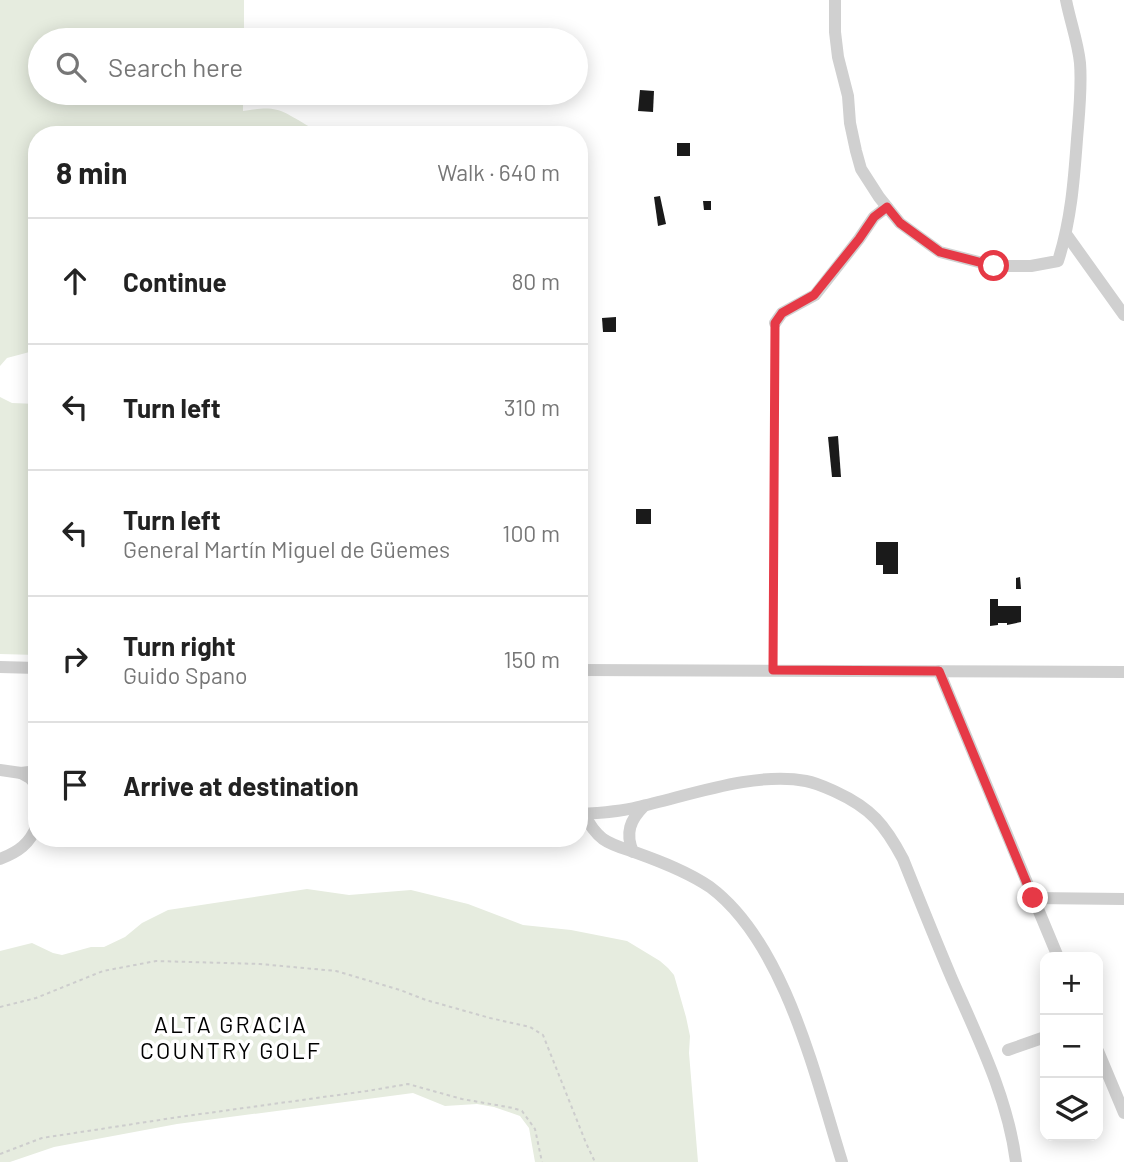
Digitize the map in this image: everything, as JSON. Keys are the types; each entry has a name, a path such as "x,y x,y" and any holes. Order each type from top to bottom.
{"street":[{"path":"835,0 838,57 848,96 856,151 862,169 878,197 900,223 940,252 994,266 1031,266 1058,261 1066,234 1080,104 1080,61 1066,0"},
{"path":"775,323 782,313 814,295 874,217 887,207"},
{"path":"1066,234 1124,315"},
{"path":"0,667 28,668"},
{"path":"588,670 1124,672"},
{"path":"939,671 1056,952"},
{"path":"0,770 28,772"},
{"path":"21,772 28,777"},
{"path":"588,814 644,806 746,782 774,779 814,782 864,806 894,841 902,859 976,1033 1008,1118 1016,1162"},
{"path":"633,852 629,843 629,828 636,814 644,806"},
{"path":"588,823 602,838 614,845 666,864 708,886 726,901 755,936 789,1000 842,1162"},
{"path":"0,859 23,848 28,840"},
{"path":"1033,898 1124,898"},
{"path":"1009,1050 1040,1039"},
{"path":"1103,1063 1124,1113"}],"lane":[{"path":"773,670 775,323"}],"path":[{"path":"0,1007 36,998 103,971 156,961 260,964 337,971 426,1000 530,1027 543,1035 595,1162"},
{"path":"0,1154 42,1138 408,1084 522,1111 535,1129 542,1162"}],"shaded area":[{"path":"0,0 244,0 244,28 28,28 28,105 243,105 243,111 279,110 308,126 28,126 28,352 7,358 0,366"},
{"path":"0,397 12,403 28,404 28,655 0,654"},
{"path":"307,889 349,895 411,890 468,904 523,925 571,930 627,941 660,961 674,975 690,1036 698,1162 535,1162 529,1128 520,1116 477,1104 445,1106 413,1093 177,1124 54,1147 10,1162 0,1162 0,951 32,943 62,955 91,947 104,947 168,910"}],"building":[{"path":"640,90 654,91 653,112 638,111"},
{"path":"677,143 690,143 690,156 677,156"},
{"path":"660,196 666,224 658,226 654,197"},
{"path":"703,201 711,201 711,210 704,210"},
{"path":"616,317 616,332 603,332 602,318"},
{"path":"838,436 841,477 832,477 828,437"},
{"path":"636,509 651,509 651,524 636,524"},
{"path":"876,542 898,542 898,574 883,574 883,565 876,565"},
{"path":"1020,577 1021,589 1016,589 1016,578"},
{"path":"990,599 998,599 998,606 1021,606 1021,622 990,626"}],"district":[{"name":"ALTA GRACIA COUNTRY GOLF","path":"231,1038"}],"route":[{"path":"994,266 940,252 900,223 887,207 874,217 814,295 782,313 775,323 773,670 939,671 1033,898"}]}
